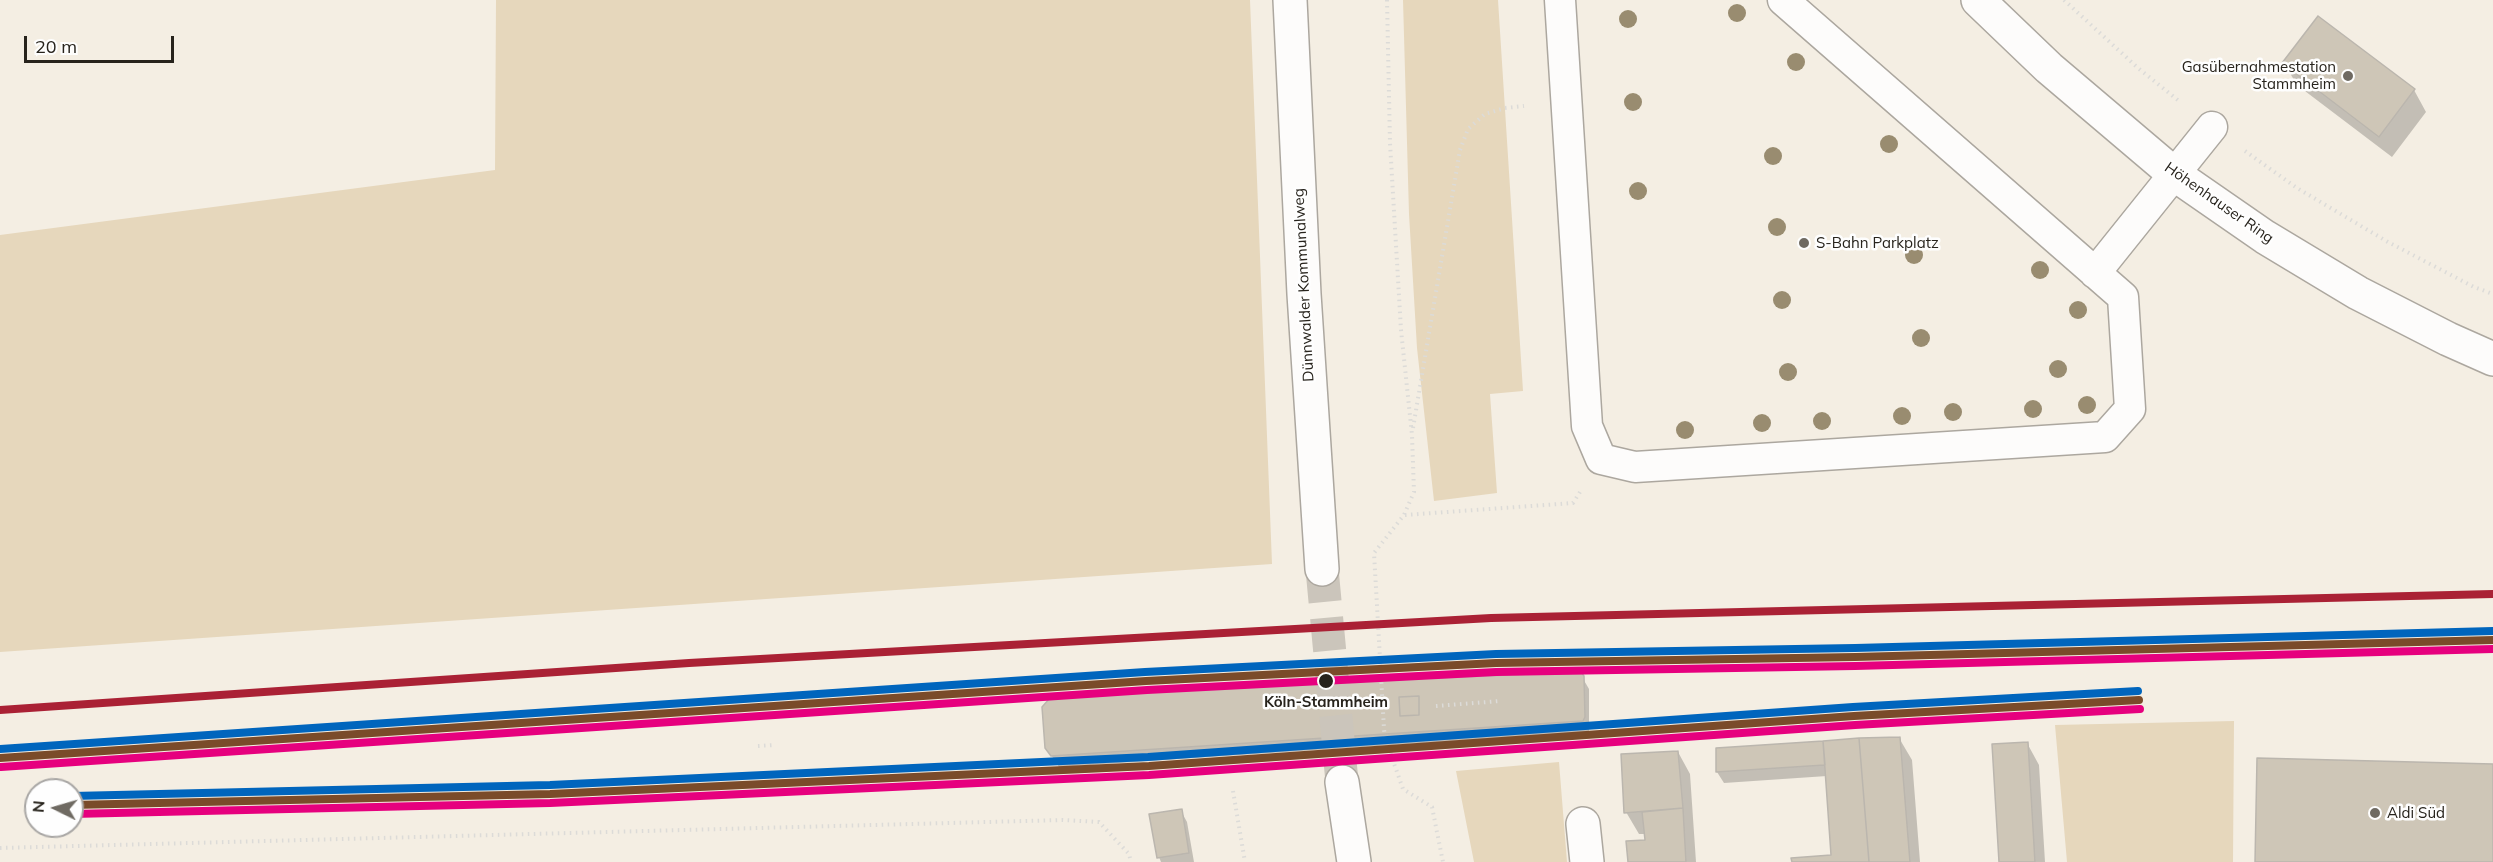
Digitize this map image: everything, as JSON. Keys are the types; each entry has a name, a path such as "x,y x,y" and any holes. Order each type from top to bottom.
{"street":[{"name":"Dünnwalder Kommunalweg","path":"1290,0 1304,294 1322,570"},
{"name":"Höhenhauser Ring","path":"1978,0 2049,68 2174,174 2265,237 2358,293 2448,339 2493,358"},
{"path":"1342,782 1354,862"},
{"path":"1583,824 1587,862"}],"lane":[{"path":"1560,0 1587,426 1601,459 1635,467 2105,437 2130,409 2123,297 1783,0"},
{"path":"2096,273 2212,127"}],"path":[{"path":"1388,0 1390,143 1401,330 1412,435 1414,492 1404,515 1374,553 1385,738 1403,789 1432,807 1443,862"},
{"path":"2064,0 2139,68 2212,127 2297,188 2368,230 2474,287 2493,294"},
{"path":"1412,435 1460,150 1468,129 1485,114 1505,108 1567,104"},
{"path":"1404,515 1573,503 1601,459"},
{"path":"1436,706 1500,701"},
{"path":"758,746 774,745"},
{"path":"1233,791 1245,862"},
{"path":"0,848 1064,820 1099,822 1129,854 1131,862"}],"shaded area":[{"path":"496,0 1250,0 1272,564 0,652 0,235 495,170"},
{"path":"1403,0 1498,0 1523,391 1490,394 1497,493 1434,501 1417,348 1409,214"},
{"path":"2234,721 2233,862 2067,862 2055,725"},
{"path":"1559,762 1567,862 1474,862 1456,771"}],"building":[{"name":"Gasübernahmestation Stammheim","path":"2318,16 2415,89 2379,137 2282,63"},
{"path":"1581,672 1584,676 1585,717 1583,721 1051,756 1045,748 1042,707 1050,698 1315,683","holes":["1419,696 1419,715 1400,716 1399,697"]},
{"path":"1419,696 1419,715 1400,716 1399,697"},
{"path":"1900,737 1910,862 1869,862 1859,738"},
{"path":"1859,738 1869,862 1792,862 1791,858 1831,855 1823,741"},
{"path":"1823,741 1825,765 1716,772 1716,748"},
{"path":"2028,742 2035,862 1999,862 1992,744"},
{"path":"1678,751 1683,808 1624,813 1621,754"},
{"name":"Aldi Süd","path":"2257,758 2493,764 2493,862 2255,862"},
{"path":"1683,808 1686,862 1628,862 1626,841 1645,840 1642,812"},
{"path":"1182,809 1189,853 1157,858 1149,814"}],"tunnel":[{"path":"1322,569 1342,782"}],"transit line":[{"path":"0,710 689,663 1491,618 2493,594"},
{"path":"0,749 1145,672 1496,654 1855,648 2493,631"},
{"path":"0,758 1146,681 1496,663 1855,657 2493,640"},
{"path":"1,767 1147,690 1496,672 1855,666 2493,649"},
{"path":"84,796 550,785 1148,757 1853,707 2138,691"},
{"path":"84,805 550,794 1149,766 1854,716 2139,700"},
{"path":"84,814 550,803 1149,775 1855,725 2140,709"}],"place":[{"name":"Gasübernahmestation Stammheim","path":"2348,76"},
{"name":"S-Bahn Parkplatz","path":"1804,243"},
{"name":"Köln-Stammheim","path":"1326,681"},
{"name":"Aldi Süd","path":"2375,813"}]}
